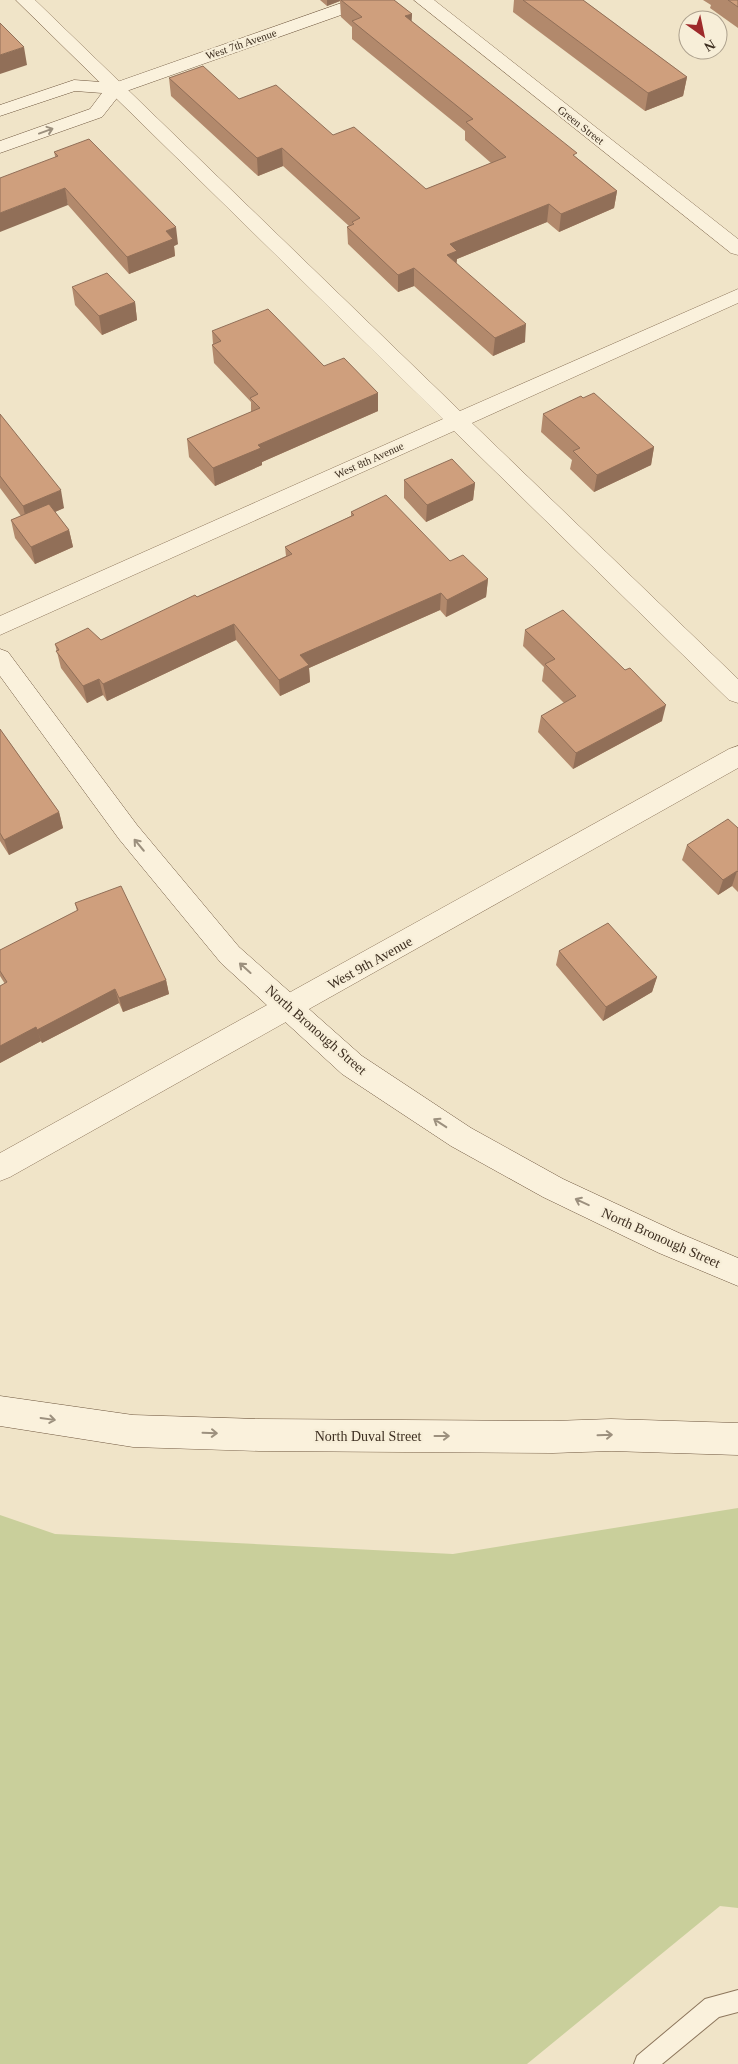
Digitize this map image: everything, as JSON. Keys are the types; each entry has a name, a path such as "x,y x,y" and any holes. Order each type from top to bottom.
{"street":[{"path":"25,0 738,694"},
{"name":"West 7th Avenue","path":"0,111 74,85 115,89 366,0"},
{"name":"Green Street","path":"423,0 738,249"},
{"path":"0,147 96,113 115,89"},
{"name":"West 8th Avenue","path":"0,626 738,295"},
{"name":"North Bronough Street","path":"0,658 134,840 230,955 352,1065 461,1137 553,1188 669,1244 738,1272"},
{"name":"West 9th Avenue","path":"0,1168 738,756"},
{"name":"North Duval Street","path":"0,1411 134,1431 259,1435 553,1437 611,1434 738,1439"}],"lane":[{"path":"645,2064 713,2007 738,2002"}],"green space":[{"path":"738,1508 738,1908 720,1906 527,2064 0,2064 0,1515 55,1534 453,1554"}],"building":[{"path":"341,0 394,0 412,14 405,16 577,153 573,155 617,191 561,214 549,204 450,244 457,251 447,255 526,324 495,338 414,268 398,275 347,227 354,224 352,222 360,218 282,148 257,158 169,78 203,66 239,99 276,85 333,135 354,127 426,189 506,157 466,122 473,119 352,21 362,17"},
{"path":"523,0 583,0 687,77 648,93"},
{"path":"728,0 738,0 738,7"},
{"path":"0,23 24,47 0,55"},
{"path":"89,139 176,227 166,231 173,239 127,257 65,188 0,213 0,178 58,156 54,152"},
{"path":"107,273 135,302 99,316 72,287"},
{"path":"268,309 324,366 344,358 378,393 258,445 261,448 213,468 187,439 260,408 250,398 258,394 212,345 221,341 212,331"},
{"path":"594,393 654,447 597,475 573,451 580,448 543,414 581,396 583,398"},
{"path":"0,414 61,490 23,506 0,476"},
{"path":"452,459 475,483 427,505 404,480"},
{"path":"386,495 450,561 463,555 488,579 447,600 441,593 300,655 309,665 279,680 234,624 103,684 99,679 83,686 56,651 59,650 55,644 88,628 101,640 195,595 197,597 292,554 285,547 354,515 351,512"},
{"path":"49,504 69,530 31,547 11,520"},
{"path":"563,610 625,670 630,668 666,705 576,753 541,716 576,696 545,664 555,659 525,630"},
{"path":"0,729 59,812 4,840 0,833"},
{"path":"728,819 738,828 738,872 723,880 687,845"},
{"path":"121,886 166,980 119,998 115,989 37,1030 36,1027 0,1046 0,986 7,982 0,971 0,950 78,910 75,903"},
{"path":"608,923 657,977 606,1007 559,951"}]}
